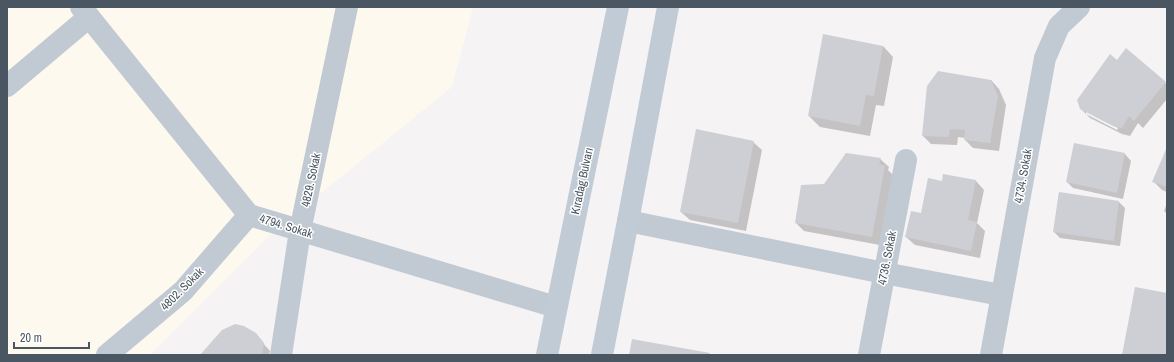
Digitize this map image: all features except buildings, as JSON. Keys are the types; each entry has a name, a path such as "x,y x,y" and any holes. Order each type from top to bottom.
{"main road":[{"name":"Kıradag Bulvarı","path":"547,355 618,7"},
{"path":"602,355 668,7"}],"street":[{"name":"4829. Sokak","path":"281,355 300,231 347,7"},
{"name":"4734. Sokak","path":"992,355 1001,295 1045,58 1059,26 1079,7"},
{"name":"4794. Sokak","path":"85,12 249,215 556,307"},
{"path":"7,86 85,12"},
{"name":"4736. Sokak","path":"869,355 906,160"},
{"name":"4802. Sokak","path":"107,355 183,291 249,215"},
{"path":"628,221 1001,295"}],"shaded area":[{"path":"7,7 473,7 452,87 273,232 150,355 7,355"}]}
